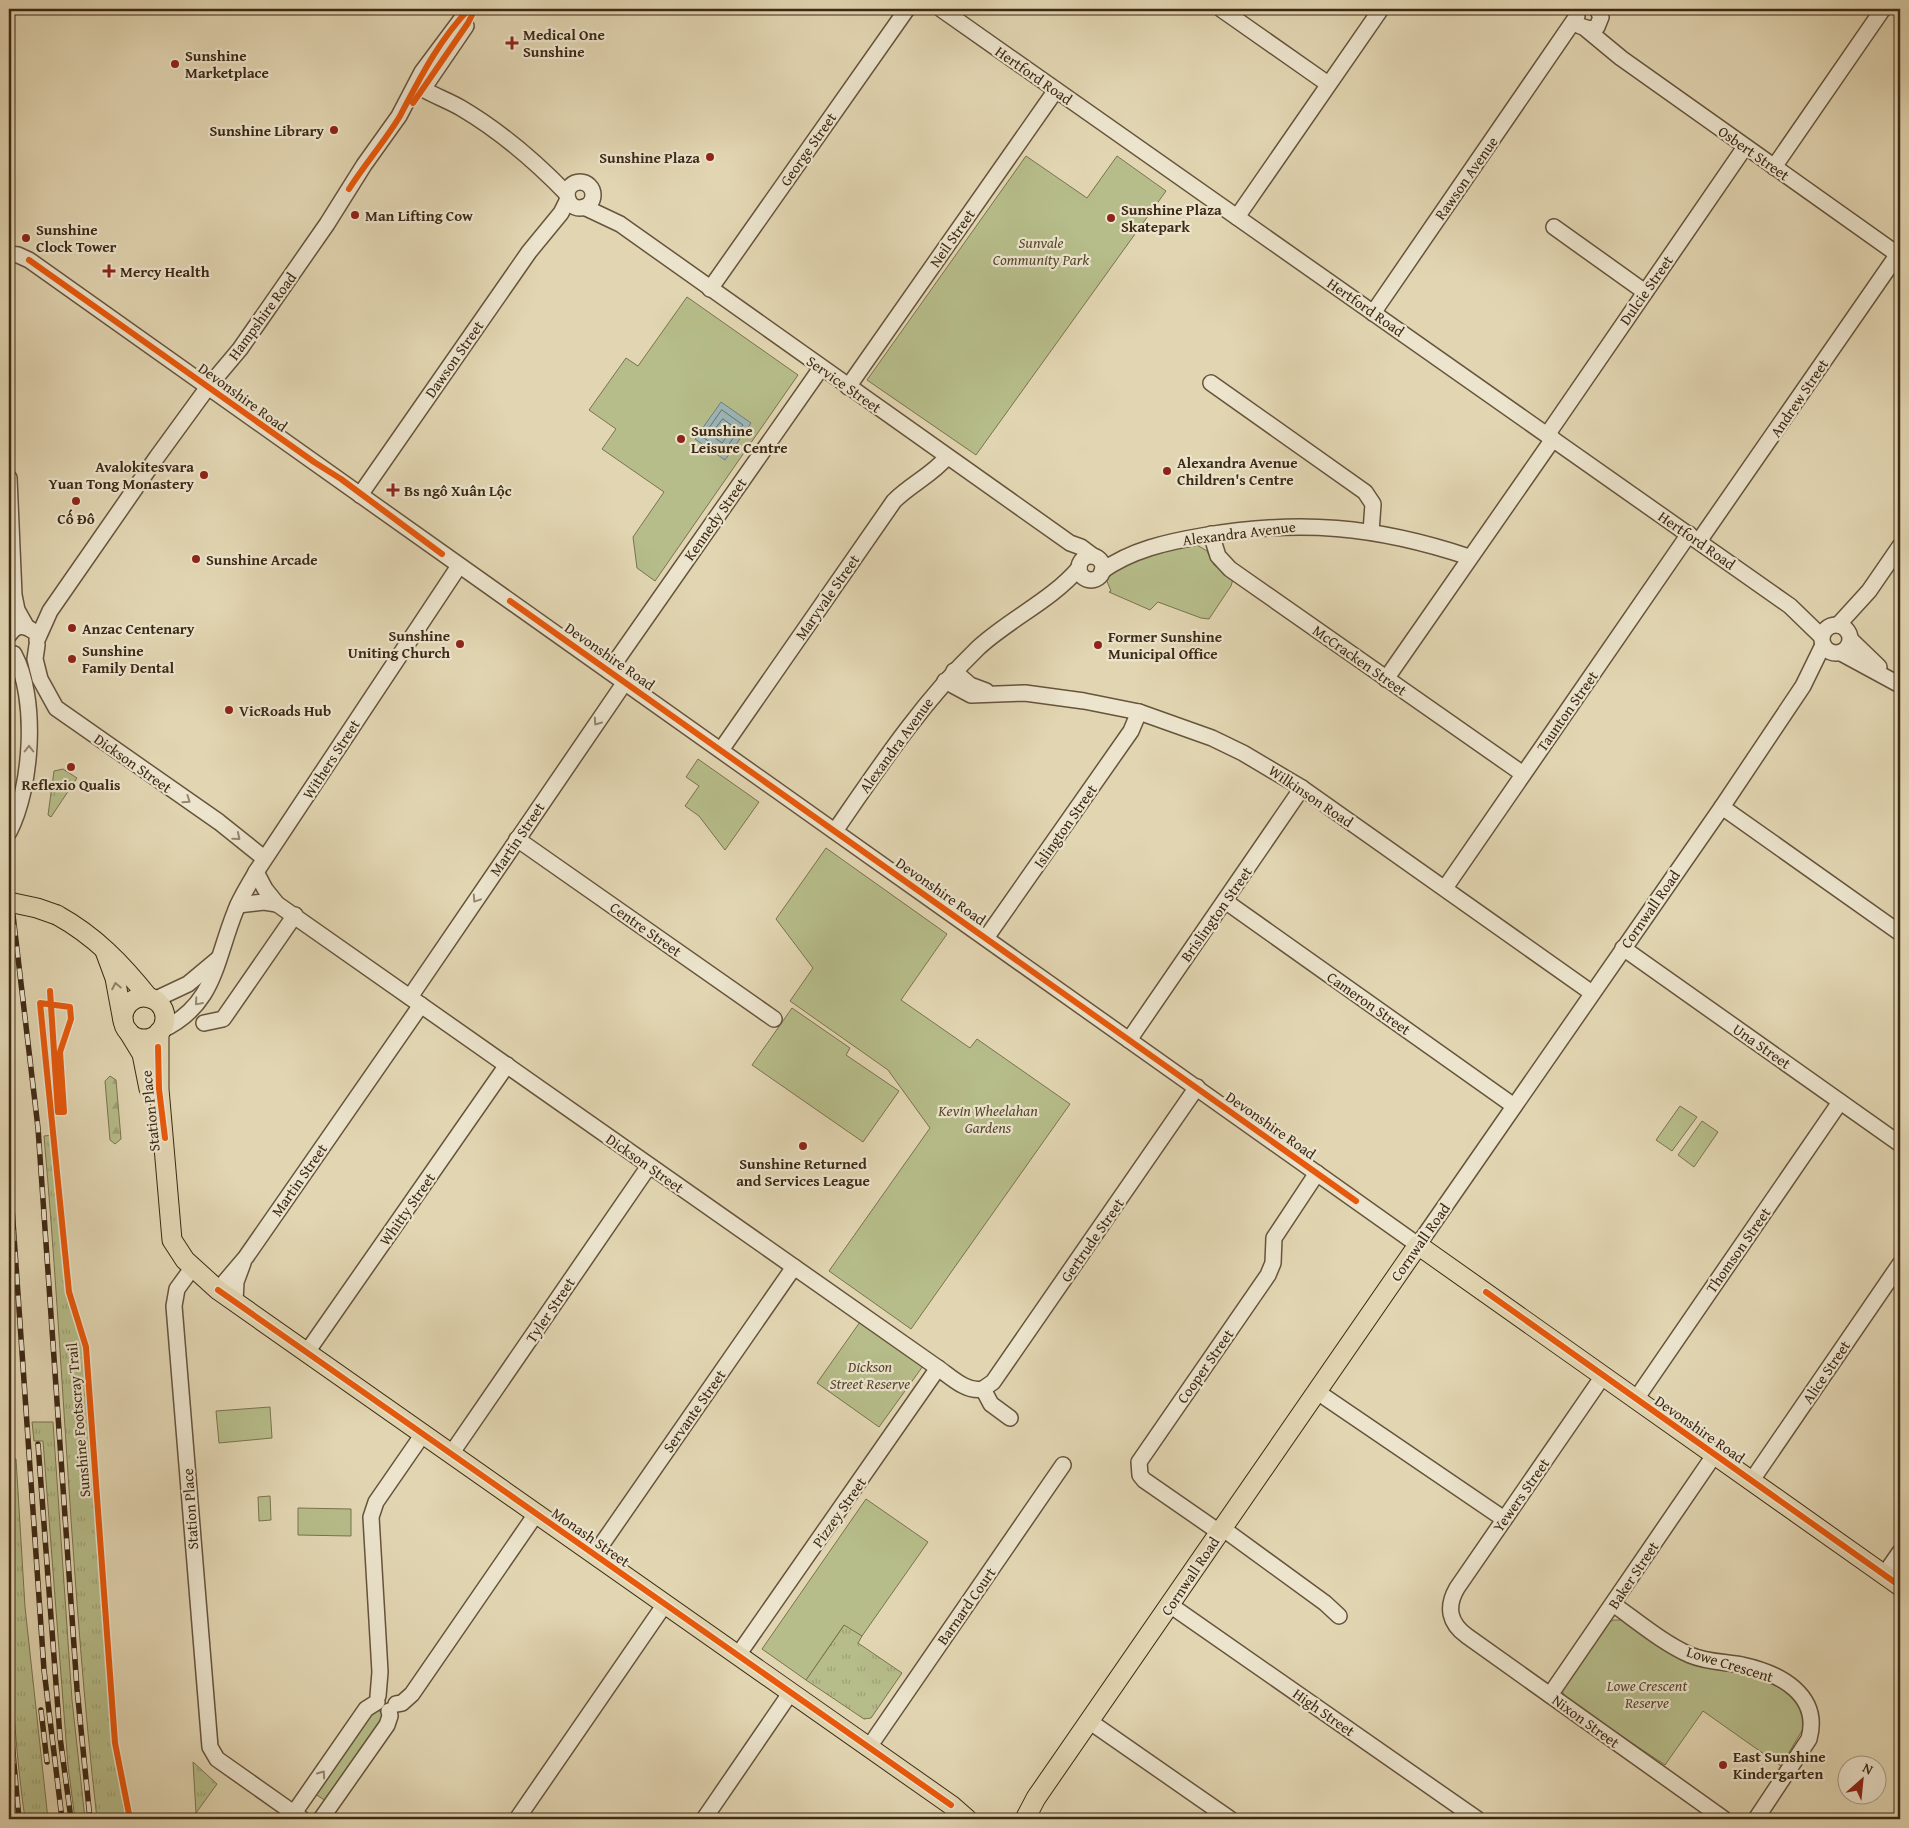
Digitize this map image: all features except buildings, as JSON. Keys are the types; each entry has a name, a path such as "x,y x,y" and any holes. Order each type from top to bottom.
{"main road":[{"path":"9,902 37,908 57,915 104,947 121,963 152,999 162,1007 164,1014 163,1024 159,1031 144,1038 135,1036 126,1028 115,978 104,947"},
{"path":"126,1028 124,1011 129,1002 139,998 152,999"},
{"name":"Station Place","path":"126,1028 141,1052 160,1150"},
{"name":"Station Place","path":"159,1031 160,1150 158,1232 168,1257 190,1271"},
{"name":"Devonshire Road","path":"1418,1245 1900,1586"},
{"name":"Cornwall Road","path":"1025,1819 1036,1798 1418,1245"},
{"name":"Monash Street","path":"190,1271 951,1804 979,1819"},
{"name":"Cornwall Road","path":"1013,1819 1036,1798"},
{"name":"Monash Street","path":"951,1804 967,1819"}],"street":[{"name":"Hampshire Road","path":"37,642 50,611 208,386 256,326 399,116 422,72 469,9"},
{"name":"Hampshire Road","path":"399,116 412,104 468,23 475,9"},
{"name":"George Street","path":"710,289 907,9"},
{"name":"Hertford Road","path":"941,9 1694,538 1897,683"},
{"path":"1221,9 1328,84"},
{"path":"1237,217 1381,9"},
{"path":"1774,167 1883,9"},
{"name":"Osbert Street","path":"1589,16 1610,49 1899,255"},
{"name":"Rawson Avenue","path":"1373,312 1560,43 1589,16"},
{"name":"Service Street","path":"426,84 542,169 580,193 710,289 1070,543 1090,566"},
{"name":"Neil Street","path":"848,387 1056,90"},
{"name":"Dulcie Street","path":"1386,679 1550,437 1645,292 1745,147"},
{"name":"Dawson Street","path":"360,495 550,224 572,216 580,193"},
{"path":"1554,227 1645,292"},
{"name":"Devonshire Road","path":"9,254 18,255 29,260 314,462 341,479 360,495 459,566 626,682 1418,1245"},
{"name":"Andrew Street","path":"1694,538 1899,255"},
{"name":"Kennedy Street","path":"609,671 821,368"},
{"path":"1211,383 1365,492 1373,504 1371,532"},
{"name":"Maryvale Street","path":"721,750 894,501 906,490 934,471 947,456"},
{"path":"9,478 14,595 17,610 26,627 34,632 37,642 27,655 12,650"},
{"name":"Alexandra Avenue","path":"835,831 907,728 950,676 1008,623 1090,566 1128,556 1157,545 1211,534 1289,526 1322,526 1371,532 1432,545 1469,557"},
{"name":"McCracken Street","path":"1211,534 1218,556 1230,568 1523,774"},
{"name":"Taunton Street","path":"1445,888 1523,774 1694,538"},
{"name":"Cornwall Road","path":"1418,1245 1722,807 1900,546"},
{"name":"Withers Street","path":"159,1031 176,1022 201,999 211,983 238,905 260,865 459,566"},
{"name":"Hampshire Road","path":"9,634 16,628 26,627 50,611"},
{"path":"9,614 9,634"},
{"name":"Dickson Street","path":"37,642 35,659 40,679 46,694 56,708 215,819 260,865 265,889 277,904 938,1368 967,1387 977,1390 984,1389"},
{"path":"9,831 23,797 28,772 29,747 26,697 20,665 12,650"},
{"name":"Wilkinson Road","path":"950,676 989,693 1059,697 1139,712 1212,738 1243,753 1302,788 1592,993"},
{"name":"Martin Street","path":"218,1290 246,1257 415,1001 517,839 626,682"},
{"name":"Islington Street","path":"986,938 1131,732 1139,712"},
{"name":"Brislington Street","path":"1129,1040 1302,788"},
{"path":"1722,807 1900,933"},
{"name":"Centre Street","path":"517,839 774,1019"},
{"name":"Cameron Street","path":"1225,901 1514,1106"},
{"name":"Dickson Street","path":"238,905 264,902 277,904"},
{"path":"204,1023 223,1019 295,915"},
{"name":"Una Street","path":"1623,948 1900,1144"},
{"name":"Withers Street","path":"152,999 188,984 218,959"},
{"name":"Whitty Street","path":"307,1352 507,1065"},
{"name":"Gertrude Street","path":"984,1389 993,1382 1197,1087"},
{"name":"Thomson Street","path":"1636,1399 1840,1102"},
{"name":"Tyler Street","path":"451,1454 649,1166"},
{"name":"Cooper Street","path":"1220,1530 1144,1480 1140,1475 1139,1462 1268,1275 1273,1263 1274,1238 1317,1173"},
{"name":"Martin Street","path":"235,1302 236,1282 246,1257"},
{"name":"Alice Street","path":"1752,1480 1900,1264"},
{"name":"Servante Street","path":"595,1554 794,1268"},
{"name":"Station Place","path":"190,1271 175,1294 174,1306 210,1747 217,1759 299,1817"},
{"name":"Pizzey Street","path":"738,1655 938,1368"},
{"name":"Yewers Street","path":"1451,1618 1450,1604 1454,1593 1604,1376"},
{"path":"984,1389 991,1404 1010,1418"},
{"path":"1316,1391 1504,1519"},
{"path":"321,1819 387,1724 390,1716 380,1672 370,1527 376,1502 423,1434"},
{"name":"Baker Street","path":"1550,1695 1715,1454"},
{"name":"Barnard Court","path":"869,1747 1063,1464"},
{"path":"299,1817 366,1709 387,1700 408,1699 536,1514"},
{"path":"1220,1530 1325,1603 1339,1616"},
{"path":"1884,1575 1900,1552"},
{"path":"516,1819 665,1604"},
{"name":"Lowe Crescent","path":"1613,1604 1689,1654 1758,1670 1789,1685 1807,1702 1812,1728 1809,1739 1756,1819"},
{"name":"High Street","path":"1170,1605 1477,1819"},
{"name":"Nixon Street","path":"1451,1618 1459,1630 1717,1817"},
{"path":"704,1819 791,1692"},
{"path":"1089,1721 1230,1819"}],"green space":[{"name":"Sunvale Community Park","path":"1026,156 1087,198 1117,156 1166,191 976,455 867,380"},
{"name":"Sunshine Leisure Centre","path":"687,297 798,375 655,581 637,568 633,537 664,492 602,449 616,429 589,410 626,358 638,366"},
{"path":"1197,545 1207,551 1214,565 1233,579 1231,586 1209,619 1201,618 1158,602 1150,610 1109,592 1111,591 1106,579 1121,567 1148,556"},
{"path":"698,759 759,802 725,850 699,816 685,806 699,786 686,777"},
{"path":"63,769 77,778 51,817 48,815 54,771"},
{"name":"Kevin Wheelahan Gardens","path":"826,848 947,934 901,1000 970,1048 977,1039 1070,1104 911,1329 829,1271 930,1128 888,1070 790,1001 813,968 776,919"},
{"path":"792,1008 850,1048 846,1055 899,1091 863,1142 752,1065"},
{"path":"110,1076 116,1080 121,1139 115,1144 110,1140 105,1081"},
{"path":"1680,1106 1697,1117 1672,1151 1656,1140"},
{"path":"1702,1121 1718,1132 1694,1167 1678,1155"},
{"path":"53,1135 67,1295 83,1348 109,1712 118,1777 127,1819 97,1819 74,1563 44,1136"},
{"name":"Dickson Street Reserve","path":"860,1322 923,1366 879,1427 817,1383"},
{"path":"270,1407 272,1438 219,1443 216,1411"},
{"path":"32,1422 53,1422 72,1700 85,1819 75,1819 68,1766 43,1441 34,1441"},
{"path":"9,1459 16,1459 25,1607 48,1819 25,1819 19,1774 10,1639"},
{"path":"270,1496 271,1520 259,1521 258,1497"},
{"path":"866,1499 928,1542 862,1636 844,1625 806,1680 762,1649"},
{"path":"298,1508 351,1509 351,1536 298,1535"},
{"name":"Lowe Crescent Reserve","path":"1613,1620 1623,1620 1785,1690 1802,1706 1806,1724 1781,1766 1703,1711 1665,1765 1565,1698 1562,1690 1607,1624"},
{"path":"845,1624 862,1636 858,1643 902,1673 871,1718 864,1719 806,1680"},
{"path":"375,1708 385,1715 326,1801 315,1794"},
{"path":"193,1762 217,1784 196,1813"}],"water":[{"path":"721,402 751,423 725,460 695,439"}],"railway":[{"path":"9,881 38,1128 77,1689 90,1819"},
{"path":"9,1164 44,1670 62,1819"},
{"path":"38,1444 60,1737 71,1819"},
{"path":"9,1709 19,1819"},
{"path":"41,1710 47,1762"}],"cycle path":[{"path":"349,189 400,116 439,46 469,9"},
{"path":"413,103 468,23 475,9"},
{"path":"29,260 314,462 341,479 442,554"},
{"path":"510,601 1356,1201"},
{"name":"Sunshine Footscray Trail","path":"50,991 58,1112 64,1112 60,1052 71,1019 70,1007 40,1003 69,1292 86,1347 115,1743 130,1819"},
{"path":"158,1047 159,1089 165,1138"},
{"path":"218,1290 951,1805"},
{"path":"1486,1292 1900,1586"}],"place":[{"name":"Medical One Sunshine","path":"512,43"},
{"name":"Sunshine Marketplace","path":"175,64"},
{"name":"Sunshine Library","path":"334,130"},
{"name":"Sunshine Plaza","path":"710,157"},
{"name":"Man Lifting Cow","path":"355,215"},
{"name":"Sunshine Plaza Skatepark","path":"1111,218"},
{"name":"Sunshine Clock Tower","path":"26,238"},
{"name":"Mercy Health","path":"109,271"},
{"name":"Sunshine Leisure Centre","path":"681,439"},
{"name":"Alexandra Avenue Children's Centre","path":"1167,471"},
{"name":"Avalokitesvara Yuan Tong Monastery","path":"204,475"},
{"name":"Bs ngô Xuân Lộc","path":"393,490"},
{"name":"Cố Đô","path":"76,501"},
{"name":"Sunshine Arcade","path":"196,559"},
{"name":"Anzac Centenary","path":"72,628"},
{"name":"Sunshine Uniting Church","path":"460,644"},
{"name":"Former Sunshine Municipal Office","path":"1098,645"},
{"name":"Sunshine Family Dental","path":"72,659"},
{"name":"VicRoads Hub","path":"229,710"},
{"name":"Reflexio Qualis","path":"71,767"},
{"name":"Sunshine Returned and Services League","path":"803,1146"},
{"name":"East Sunshine Kindergarten","path":"1723,1765"}]}
